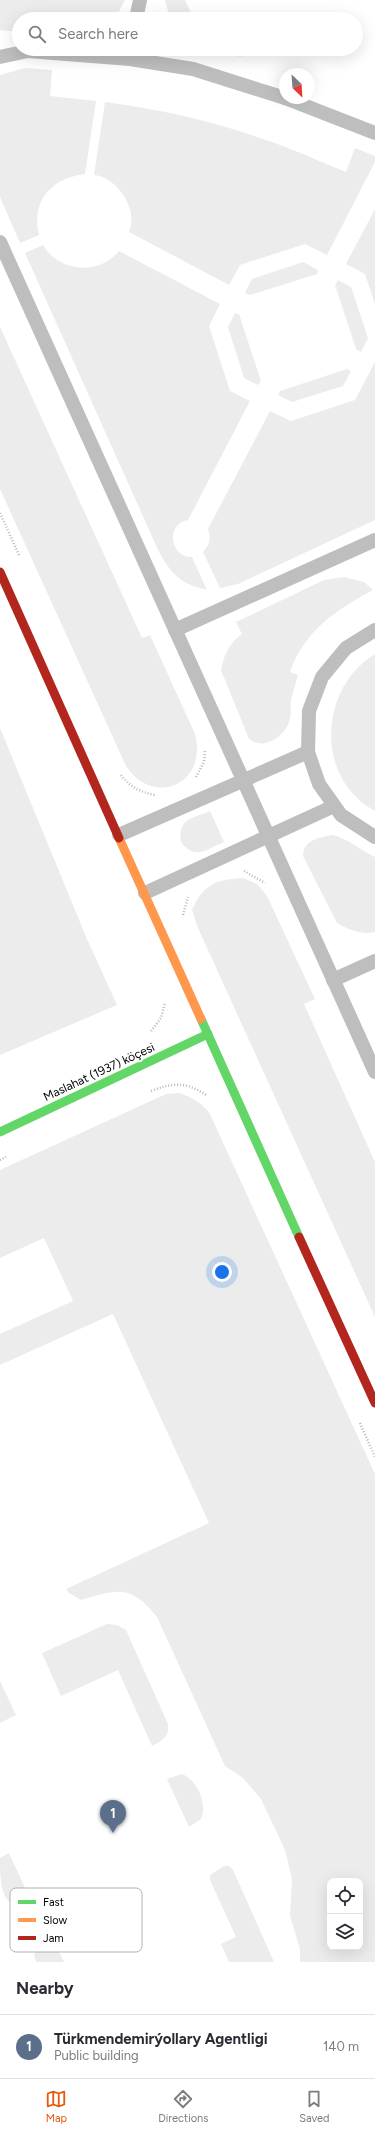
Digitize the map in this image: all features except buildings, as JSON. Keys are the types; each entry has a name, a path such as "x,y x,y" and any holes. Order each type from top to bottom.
{"street":[{"path":"0,572 375,1403"},
{"name":"Maslahat (1937) köçesi","path":"0,1132 208,1034"}],"lane":[{"path":"137,12 140,0"},
{"path":"0,57 12,54"},
{"path":"138,56 193,69 279,96"},
{"path":"300,104 375,133"},
{"path":"0,242 375,1072"},
{"path":"175,630 375,540"},
{"path":"375,630 346,648 322,677 309,712 308,752 319,784 341,815 375,837"},
{"path":"119,835 308,752"},
{"path":"145,894 334,806"},
{"path":"334,980 375,961"}],"path":[{"path":"0,513 20,556"},
{"path":"195,778 204,762 204,744"},
{"path":"116,770 127,784 140,792 162,795"},
{"path":"237,871 244,871 262,880 266,885"},
{"path":"185,920 183,913 188,897 192,892"},
{"path":"146,1036 156,1027 161,1018 165,998"},
{"path":"150,1091 169,1084 185,1085 199,1090 210,1098"},
{"path":"0,1160 7,1157"},
{"path":"359,1421 375,1457"}],"shaded area":[{"path":"0,0 125,0 119,12 12,12 12,31 0,30"},
{"path":"165,0 185,0 191,12 168,12"},
{"path":"25,68 52,70 50,96 96,101 85,174 62,180 46,193 38,212 37,223 39,235 20,243 0,197 0,75"},
{"path":"105,102 145,108 205,121 284,146 346,172 355,148 375,156 375,162 327,255 305,244 240,265 229,285 129,232 131,214 124,196 111,182 103,177 94,175"},
{"path":"375,209 375,304 365,274 346,264"},
{"path":"43,245 50,254 59,261 80,268 101,264 111,259 119,251 220,304 209,326 230,391 250,401 188,520 176,527 173,533 175,546 179,552 185,556 192,557 207,590 190,585 178,577 168,567 159,552 25,253"},
{"path":"303,262 318,270 317,274 250,295 245,293 252,279"},
{"path":"338,280 351,287 368,338 361,352 356,349 335,285"},
{"path":"235,313 239,314 261,381 258,385 244,378 228,327"},
{"path":"0,327 142,638 150,635 195,734 197,751 194,766 186,777 176,784 164,788 150,786 138,779 126,766 0,489"},
{"path":"375,362 375,520 238,584 220,588 203,552 209,541 208,529 270,411 291,421 355,400"},
{"path":"347,369 351,371 343,386 292,402 278,395 280,391"},
{"path":"344,577 364,582 373,590 334,614 313,633 304,644 296,657 290,672 298,675 291,700 290,719 283,733 272,741 266,743 260,744 249,739 221,670 230,645 242,634 236,622 324,580"},
{"path":"375,654 375,811 355,796 341,777 333,756 331,733 334,710 343,688 356,669"},
{"path":"0,728 87,939 117,1005 0,1055"},
{"path":"210,811 224,842 201,852 191,851 181,842 181,828 188,820"},
{"path":"333,835 344,839 375,857 375,932 365,933 356,931 337,923 303,856 306,846 313,840"},
{"path":"243,878 257,884 267,896 315,999 304,1004 375,1162 375,1317 198,928 192,910 196,901 206,889 212,885 225,880"},
{"path":"179,1093 188,1096 196,1100 209,1112 375,1474 375,1962 300,1962 300,1949 290,1916 292,1879 285,1850 261,1799 243,1778 225,1766 157,1617 148,1606 131,1594 123,1592 104,1593 81,1600 69,1593 66,1589 209,1523 113,1314 0,1365 0,1334 73,1301 44,1238 0,1258 0,1170 166,1094"},
{"path":"107,1624 117,1625 126,1630 168,1724 168,1732 164,1738 152,1746 118,1670 61,1696 42,1653"},
{"path":"0,1681 16,1715 0,1723"},
{"path":"182,1774 192,1781 200,1793 203,1806 201,1819 189,1827 167,1779"},
{"path":"9,1853 25,1888 10,1888 10,1902 4,1893 2,1885 0,1876 0,1858"},
{"path":"224,1866 229,1866 233,1870 274,1962 229,1962 221,1944 236,1937 210,1880 210,1875"},
{"path":"36,1952 59,1952 64,1962 36,1962 34,1954"}],"traffic: fast":[{"path":"201,1019 299,1237"},
{"path":"0,1132 208,1034"}],"traffic: slow":[{"path":"119,838 201,1019"}],"traffic: jam":[{"path":"0,572 119,838"},
{"path":"299,1237 375,1403"}],"place":[{"name":"Türkmendemirýollary Agentligi","path":"113,1833"}]}
